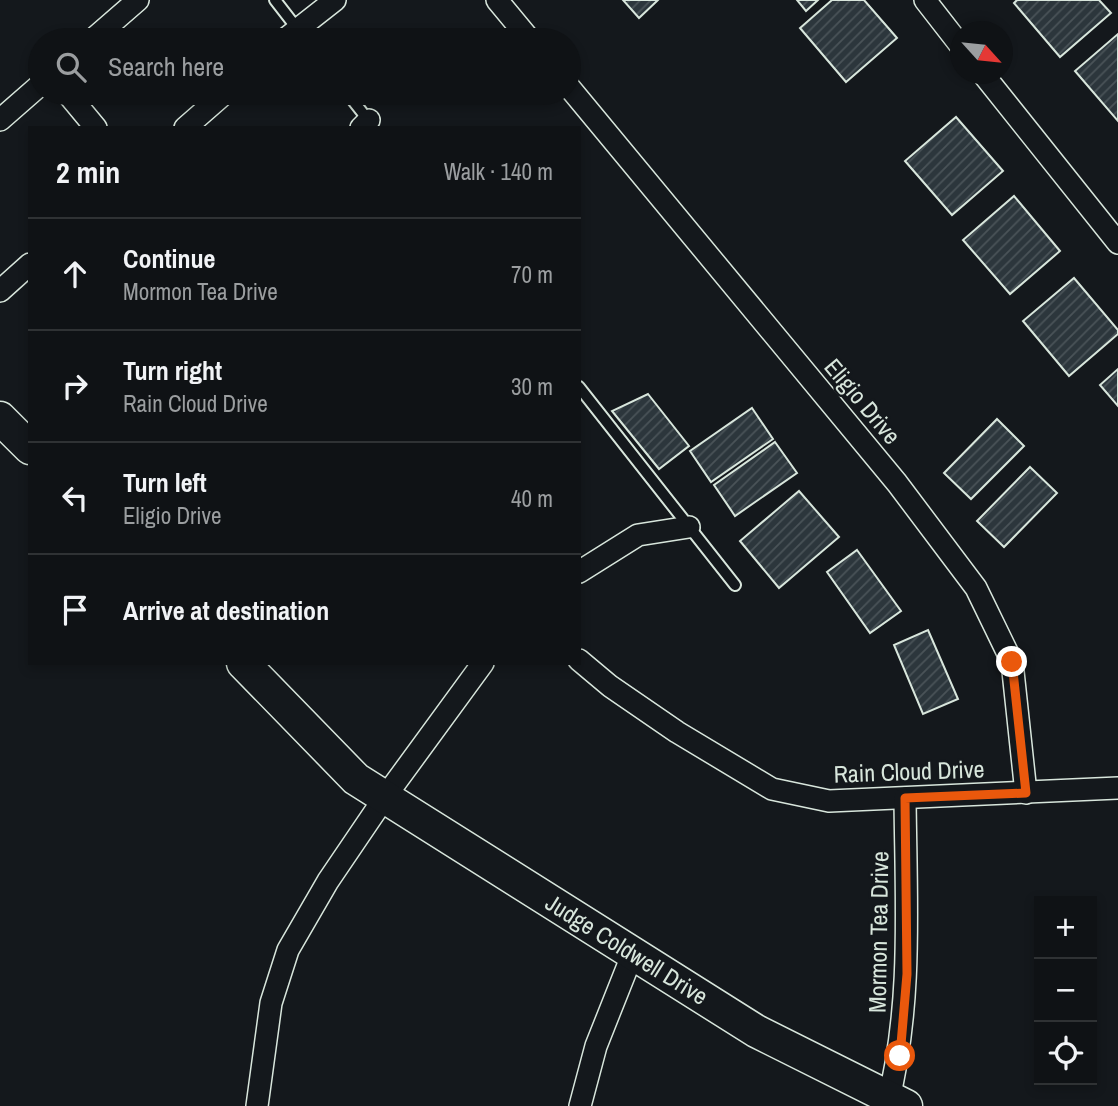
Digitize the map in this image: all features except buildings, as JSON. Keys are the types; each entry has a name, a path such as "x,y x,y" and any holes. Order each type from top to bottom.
{"street":[{"path":"106,28 138,0"},
{"path":"305,28 335,0"},
{"path":"497,0 520,28"},
{"path":"925,0 950,31"},
{"path":"991,84 1118,243"},
{"path":"0,120 28,96"},
{"name":"Eligio Drive","path":"581,101 897,483 976,588 1012,662 1026,793"},
{"path":"77,105 94,126"},
{"path":"187,126 211,105"},
{"path":"0,290 28,266"},
{"path":"581,571 638,535 689,527"},
{"name":"Rain Cloud Drive","path":"581,662 610,686 677,732 772,789 829,802 1118,788"},
{"name":"Judge Coldwell Drive","path":"245,665 356,779 756,1031 894,1103"},
{"path":"257,1106 271,1003 288,950 328,881 385,797 482,665"},
{"name":"Mormon Tea Drive","path":"894,1103 907,974 905,798"},
{"path":"580,1106 596,1046 633,953"}],"lane":[{"path":"275,0 291,28"},
{"path":"355,105 368,125"},
{"path":"581,390 735,584"}],"route":[{"path":"900,1056 907,974 905,798 1026,793 1012,662"}]}
